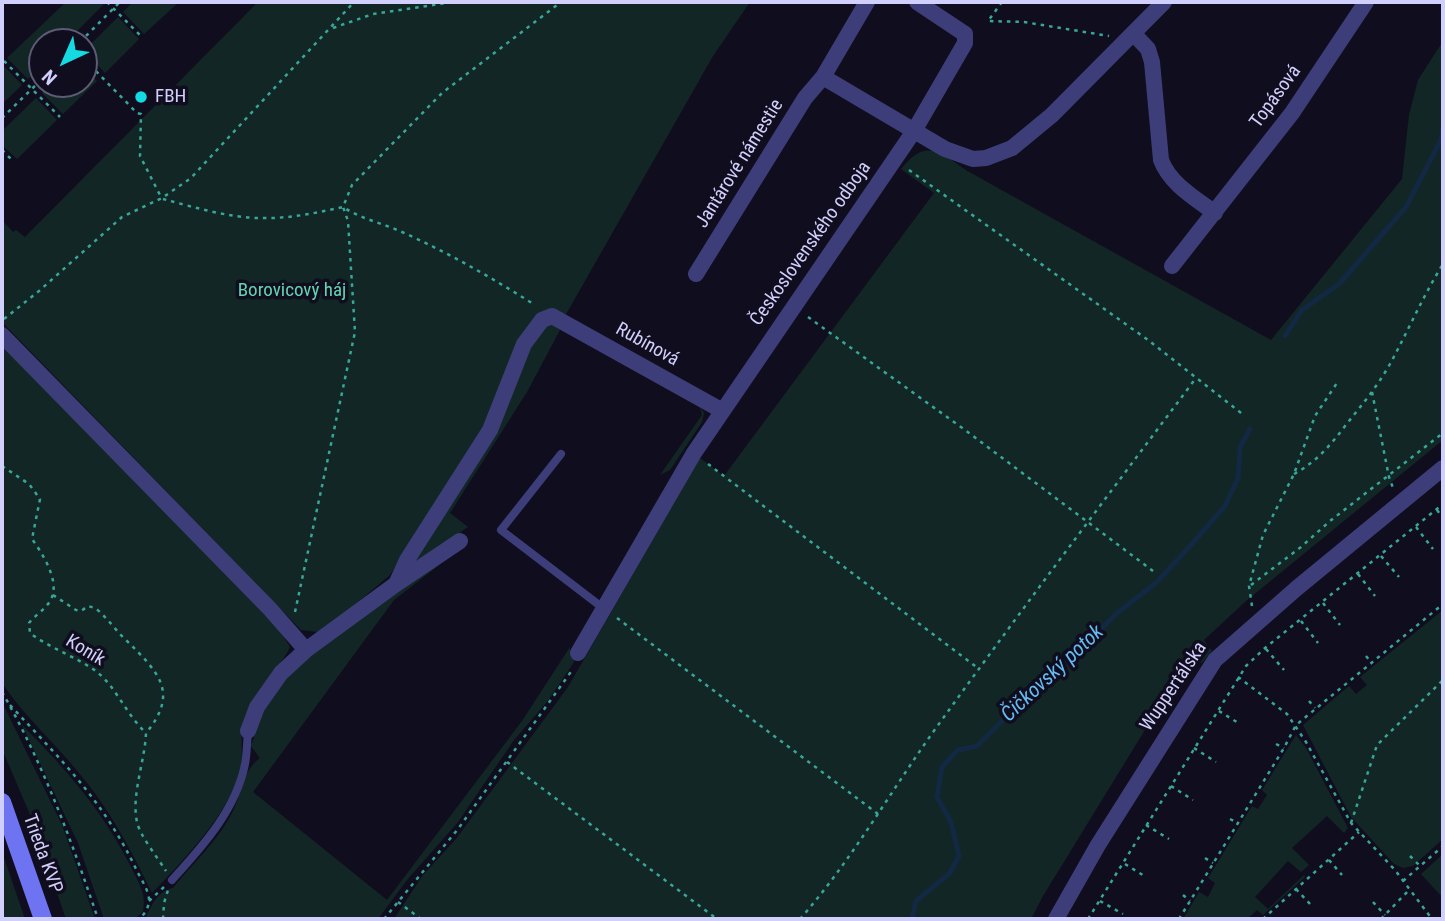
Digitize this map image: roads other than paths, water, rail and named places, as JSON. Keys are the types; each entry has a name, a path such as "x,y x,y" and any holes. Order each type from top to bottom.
{"street":[{"name":"Jantárové námestie","path":"696,274 805,98 823,77 867,2"},
{"path":"914,131 965,43 965,33 917,2"},
{"path":"823,77 959,156 973,159 1012,148 1052,115 1164,2"},
{"name":"Topásová","path":"1172,266 1292,113 1366,2"},
{"path":"1129,37 1148,50 1152,62 1164,170 1170,178 1215,213"},
{"name":"Československého odboja","path":"578,653 721,410 914,131"},
{"name":"Rubínová","path":"396,584 407,560 490,430 524,344 542,320 552,316 721,410"},
{"path":"2,335 271,610 306,650"},
{"name":"Wuppertálska","path":"1056,919 1078,878 1205,672 1228,646 1443,468"},
{"path":"248,731 257,707 274,681 306,650 460,541"},
{"name":"Trieda KVP","path":"2,802 43,919"}],"lane":[{"path":"561,454 501,530 603,608"},
{"path":"172,880 221,821 242,776 248,731"}],"waterway":[{"name":"Čičkovský potok","path":"1285,336 1302,310 1339,284 1406,207 1441,140 1443,128"},
{"name":"Čičkovský potok","path":"912,919 916,901 950,873 959,856 951,822 937,797 942,767 958,750 977,746 1053,670 1079,651 1116,614 1157,582 1191,545 1225,506 1238,478 1240,447 1250,429"}],"place":[{"name":"FBH","path":"141,97"}],"park label":[{"name":"Borovicový háj","path":"292,291"}]}
